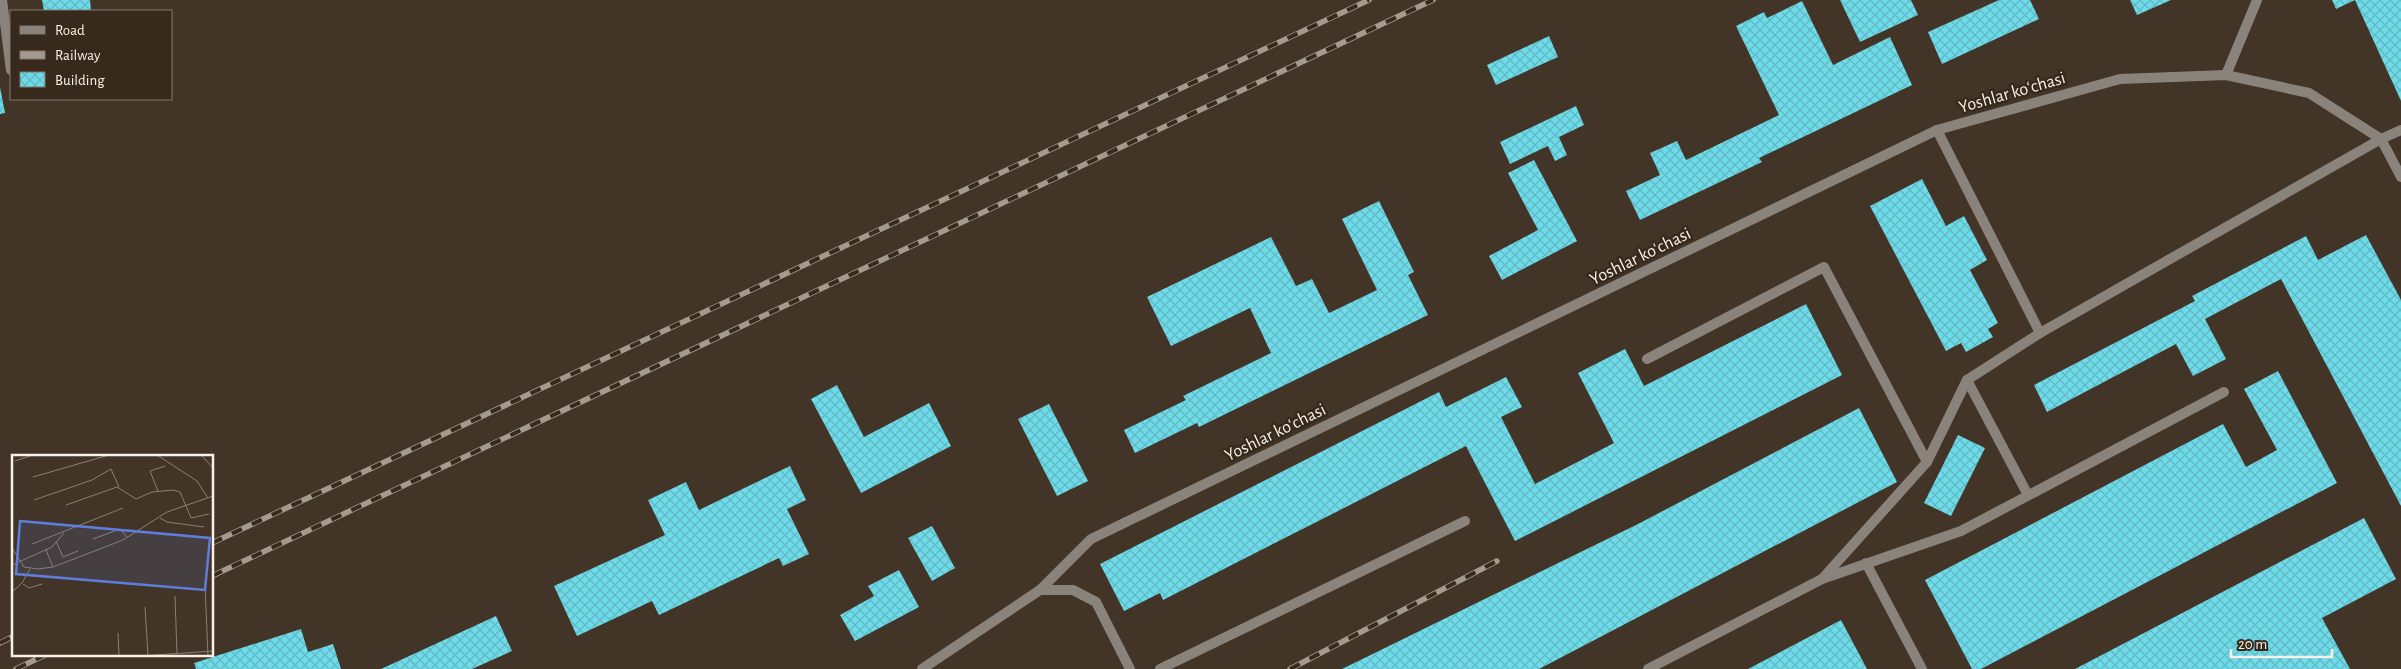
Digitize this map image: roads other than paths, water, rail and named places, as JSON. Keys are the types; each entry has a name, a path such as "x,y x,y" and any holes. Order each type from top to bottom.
{"street":[{"path":"2,0 10,62"},
{"path":"2226,75 2257,0"},
{"name":"Yoshlar koʻchasi","path":"922,669 1040,590 1091,539 1937,130 2120,79 2226,75 2308,93 2381,139"},
{"path":"1937,130 2040,333"},
{"path":"1822,579 1927,462 1967,380 2040,333 2381,139 2401,130"},
{"path":"2381,139 2401,177"},
{"path":"1647,359 1824,267 1927,462"},
{"path":"1967,380 2028,495"},
{"path":"1648,669 1822,579 1961,531 2224,392"},
{"path":"1160,669 1466,521"},
{"path":"1866,564 1922,669"},
{"path":"1040,590 1073,590 1096,602 1130,669"}],"railway":[{"path":"214,542 1369,0"},
{"path":"214,575 1433,0"},
{"path":"1290,669 1497,561"},
{"path":"0,643 12,637"},
{"path":"16,669 43,656"}]}
